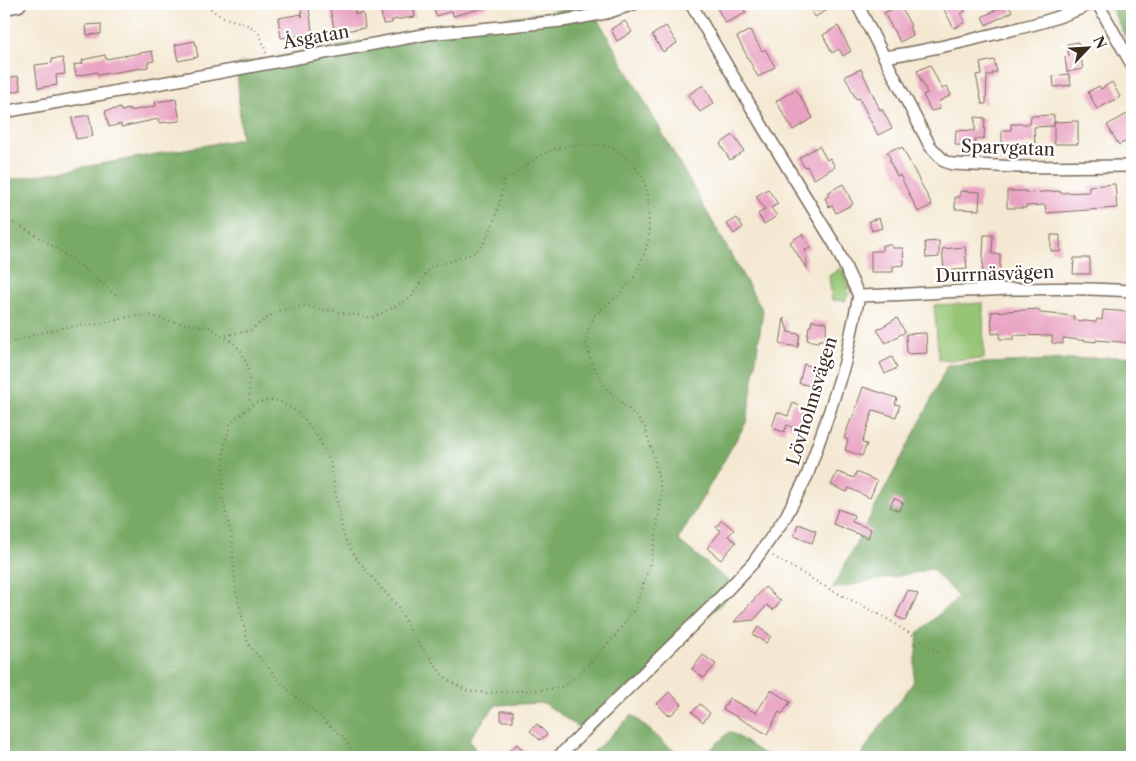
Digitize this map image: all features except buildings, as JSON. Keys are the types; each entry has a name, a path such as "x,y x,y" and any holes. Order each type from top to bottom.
{"street":[{"path":"4,7 18,4"},
{"name":"Åsgatan","path":"4,112 428,34 562,21 634,4"},
{"path":"691,4 750,106 835,245 859,296"},
{"name":"Sparvgatan","path":"857,4 930,146 944,161 952,164 1018,168 1132,166"},
{"path":"885,57 944,47 1023,28 1090,4"},
{"path":"1098,4 1132,65"},
{"name":"Durrnäsvägen","path":"859,296 1043,289 1098,288 1132,291"},
{"name":"Lövholmsvägen","path":"558,757 711,607 753,562 785,518 807,476 845,362 859,296"}],"path":[{"path":"208,4 217,14 256,30 262,40 268,63"},
{"path":"221,336 249,331 271,314 288,307 304,306 372,318 403,304 411,298 430,267 477,251 488,234 502,196 504,181 537,157 554,149 570,145 592,144 608,146 636,166 643,179 648,194 649,238 644,255 634,277 622,292 595,315 588,330 586,343 591,361 604,386 645,427 662,494 656,540 636,607 615,636 577,676 562,687 485,693 468,691 451,682 442,674 413,636 397,605 354,555 343,536 330,461 314,431 305,419 295,410 279,401 270,400 254,403 230,424 224,447 222,497 232,537 235,585 248,644 285,687 342,736 356,757"},
{"path":"4,218 55,247 118,297"},
{"path":"4,345 49,331 99,324 133,316 148,315 178,323 209,327 235,344 241,352 247,365 251,406"},
{"path":"764,548 784,563 884,617 939,652"}],"green space":[{"path":"1109,4 1132,4 1132,50"},
{"path":"590,5 763,311 747,421 678,540 737,588 588,734 544,703 496,705 469,739 479,757 4,757 4,181 241,139 237,64 415,32"},
{"path":"840,268 849,288 845,301 832,300 829,276"},
{"path":"983,303 984,359 939,360 934,305"},
{"path":"1132,356 1132,757 860,757 878,729 913,683 918,633 958,597 932,569 832,589 928,407 947,365"},
{"path":"632,715 681,757 588,757"},
{"path":"730,731 762,753 778,757 703,757"}]}
